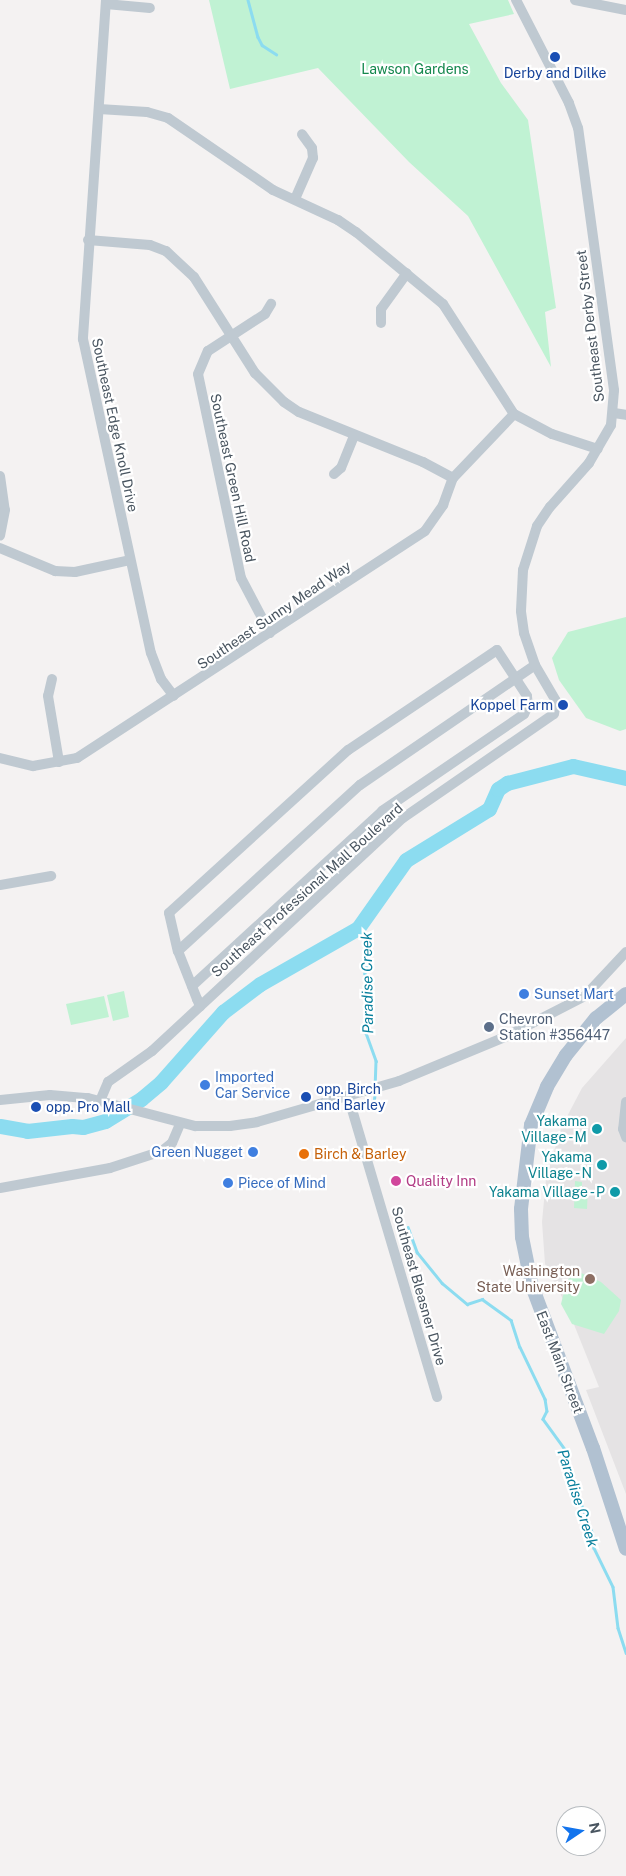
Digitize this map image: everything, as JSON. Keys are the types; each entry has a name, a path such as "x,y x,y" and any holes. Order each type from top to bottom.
{"main road":[{"name":"East Main Street","path":"626,994 596,1018 566,1055 547,1087 531,1125 521,1209 522,1237 532,1286 593,1448 626,1549"}],"street":[{"path":"575,0 626,10"},
{"name":"Southeast Derby Street","path":"520,1 569,103 578,128 614,390 614,414 598,449 550,507 537,526 526,555 520,611 535,665"},
{"path":"106,2 150,8"},
{"name":"Southeast Edge Knoll Drive","path":"106,2 88,240 83,339 130,560 156,668 174,696"},
{"path":"99,109 147,112 168,118 273,190 338,220 407,273 442,304 514,414 552,434 598,449"},
{"path":"295,199 313,158 312,148 302,134"},
{"path":"88,240 150,245 166,250 194,276 255,373 284,402 298,412 423,462 453,478"},
{"path":"381,323 381,309 407,273"},
{"name":"Southeast Green Hill Road","path":"270,633 241,578 199,388 198,374 202,361 214,346 265,314 271,304"},
{"name":"Southeast Sunny Mead Way","path":"0,758 33,766 77,758 425,531 443,506 453,478 514,414"},
{"path":"614,414 626,415"},
{"path":"334,474 341,468 354,435"},
{"path":"0,476 5,510 0,536"},
{"path":"0,548 55,571 75,572 130,560"},
{"path":"192,986 382,811 524,714 528,706 527,696 516,676 497,650 356,745 169,912 178,952 200,1006"},
{"path":"178,952 360,785 516,676 535,665"},
{"name":"Southeast Professional Mall Boulevard","path":"104,1102 108,1082 152,1051 403,818 554,714 556,701 535,665"},
{"path":"52,679 48,696 59,762"},
{"path":"0,885 51,876"},
{"path":"0,1100 50,1095 104,1102 180,1124 241,1125 363,1092 457,1059 573,1004 585,996 626,952"},
{"name":"Southeast Bleasner Drive","path":"348,1096 437,1397"},
{"path":"626,1102 623,1129 626,1137"},
{"path":"0,1188 110,1168 162,1151 172,1143 180,1124"}],"shaded area":[{"name":"Washington State University","path":"626,1038 626,1494 586,1390 599,1387 567,1307 545,1264 542,1222 546,1179 561,1128 582,1088"}],"green space":[{"name":"Lawson Gardens","path":"209,0 508,0 514,14 469,24 501,83 528,120 556,308 545,312 551,367 468,216 409,162 318,68 230,89"},
{"path":"626,617 626,729 620,731 586,718 559,680 552,658 568,632"},
{"path":"124,991 129,1017 113,1021 107,995"},
{"path":"104,996 109,1017 71,1025 66,1004"},
{"path":"575,1181 582,1182 582,1188 588,1188 587,1209 574,1208"},
{"path":"579,1272 601,1282 621,1300 619,1311 604,1334 572,1324 561,1304 567,1280"}],"waterway":[{"path":"248,0 262,45 276,54"},
{"path":"0,1126 27,1131 72,1126 83,1127 105,1121 141,1099 161,1082 223,1012 260,984 358,928 406,860 489,809 498,789 507,783 573,766 626,778"},
{"name":"Paradise Creek","path":"368,916 363,935 369,958 365,973 369,992 366,1033 376,1061 375,1085"},
{"name":"Paradise Creek","path":"373,1109 375,1091"},
{"name":"Paradise Creek","path":"408,1227 417,1252 442,1283 467,1304 482,1299 511,1320 520,1347 545,1399 547,1411 543,1419 566,1451 569,1472 593,1535 594,1548 613,1587 618,1628 626,1653"}],"place":[{"name":"Derby and Dilke","path":"555,57"},
{"name":"Koppel Farm","path":"563,705"},
{"name":"Sunset Mart","path":"524,994"},
{"name":"Chevron Station #356447","path":"489,1027"},
{"name":"Imported Car Service","path":"205,1085"},
{"name":"opp. Birch and Barley","path":"306,1097"},
{"name":"opp. Pro Mall","path":"36,1107"},
{"name":"Yakama Village - M","path":"597,1129"},
{"name":"Green Nugget","path":"253,1152"},
{"name":"Birch & Barley","path":"304,1154"},
{"name":"Yakama Village - N","path":"602,1165"},
{"name":"Quality Inn","path":"396,1181"},
{"name":"Piece of Mind","path":"228,1183"},
{"name":"Yakama Village - P","path":"615,1192"},
{"name":"Washington State University","path":"590,1279"}]}
